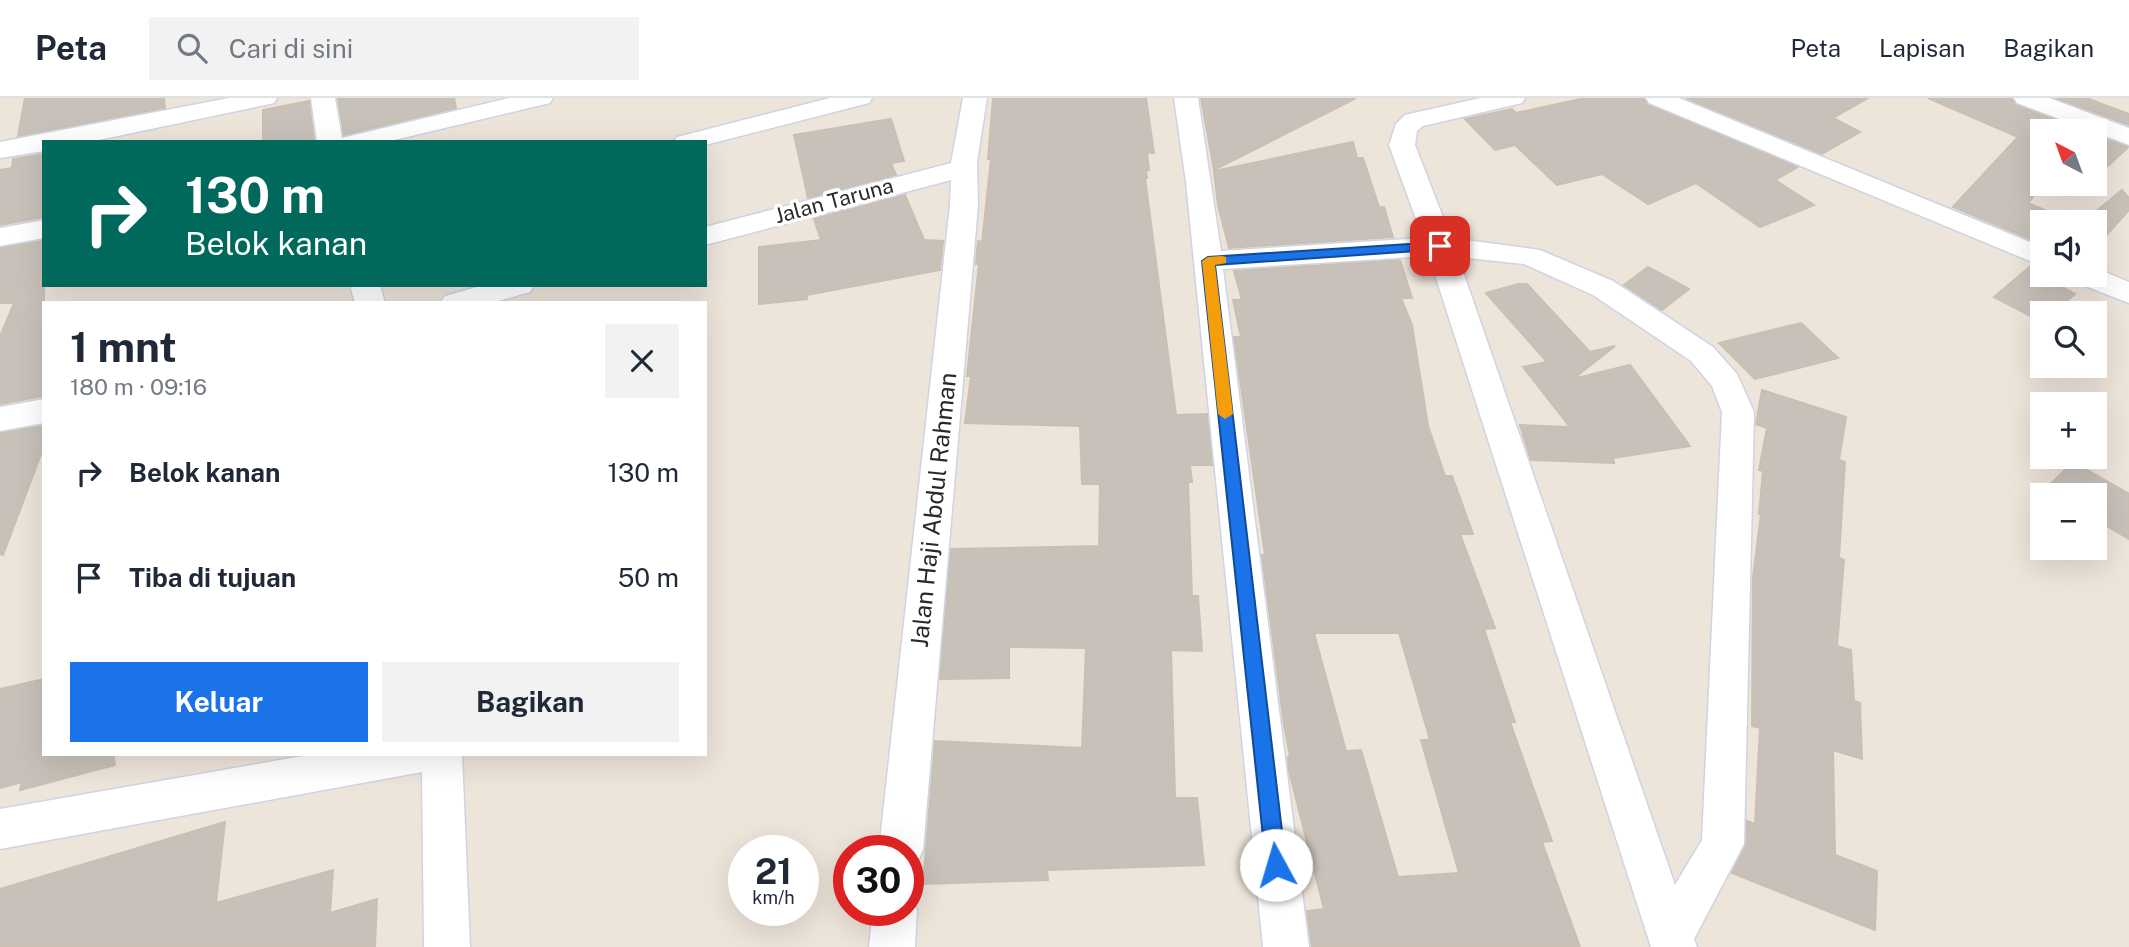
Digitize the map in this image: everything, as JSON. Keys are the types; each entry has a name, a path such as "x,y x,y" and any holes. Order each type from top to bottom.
{"street":[{"path":"60,140 265,98"},
{"path":"323,98 330,140"},
{"path":"361,140 541,98"},
{"path":"695,140 860,98"},
{"name":"Jalan Haji Abdul Rahman","path":"902,835 964,205 964,169 975,98"},
{"path":"1186,98 1208,261 1286,947"},
{"path":"1513,98 1415,120 1405,129 1402,145 1440,246 1673,941"},
{"path":"1658,98 2030,252"},
{"path":"2026,98 2129,136"},
{"path":"0,150 42,143"},
{"name":"Jalan Taruna","path":"707,235 964,169"},
{"path":"0,237 42,229"},
{"path":"1208,261 1440,246 1530,256 1603,289 1702,354 1727,382 1738,412 1723,844 1673,941"},
{"path":"2107,284 2129,293"},
{"path":"462,301 513,287"},
{"path":"0,419 42,411"},
{"path":"0,829 410,756"},
{"path":"442,756 447,947"},
{"path":"892,947 894,926"}],"building":[{"path":"25,98 164,98 165,108 18,136"},
{"path":"338,98 454,98 456,108 344,135"},
{"path":"993,98 1146,98 1154,153 1147,153 1149,170 1146,170 1145,178 1176,415 1207,414 1212,465 1190,465 1192,482 1188,482 1192,596 1198,596 1202,651 1171,650 1175,798 1197,798 1204,865 1047,870 1048,880 924,884 935,741 1082,748 1086,648 1009,647 1009,678 940,679 951,549 1099,546 1100,484 1082,484 1080,426 965,423 971,376 967,376 979,263 976,264 978,241 982,242 991,159 988,159"},
{"path":"1201,98 1356,98 1214,170"},
{"path":"1585,98 1643,98 1648,105 1798,167 1775,180 1814,205 1760,227 1696,183 1648,204 1602,174 1557,185 1515,145 1495,150 1465,119 1512,109 1516,113"},
{"path":"1686,98 1868,98 1833,118 1860,132 1822,154"},
{"path":"1928,98 2011,98 2016,105 2053,119 2030,119 2030,196 2034,196 2028,203 2045,210 2030,210 2030,239 1953,207 2018,137"},
{"path":"2056,98 2086,98 2129,114 2129,125"},
{"path":"309,101 314,140 263,140 263,110"},
{"path":"891,119 904,161 891,163 896,175 808,198 794,135"},
{"path":"2107,139 2128,147 2108,166"},
{"path":"1353,142 1357,158 1363,158 1379,207 1384,207 1393,237 1229,248 1218,205 1214,171"},
{"path":"42,154 42,217 0,225 0,170 12,168 13,159"},
{"path":"2122,190 2129,198 2129,210 2107,235 2107,210 2098,210"},
{"path":"905,195 924,240 943,241 940,270 807,295 807,299 759,304 759,247 821,240 814,219"},
{"path":"42,241 44,301 42,396 0,404 0,337 14,303 0,303 0,248"},
{"path":"1400,260 1412,298 1401,298 1412,325 1428,426 1445,476 1452,476 1473,534 1460,534 1495,628 1484,629 1515,722 1510,722 1552,841 1542,842 1580,947 1312,947 1307,911 1324,909 1289,771 1290,756 1262,555 1265,555 1234,337 1241,337 1233,300 1242,300 1234,271","holes":["1314,633 1399,633 1430,740 1421,740 1459,873 1398,877 1361,750 1346,751"]},
{"path":"1648,267 1689,289 1662,310 1624,285"},
{"path":"2030,267 2030,287 2062,287 2075,294 2067,301 2030,301 2030,316 1994,297"},
{"path":"1527,284 1590,352 1615,346 1573,379 1630,365 1690,446 1613,458 1614,463 1531,460 1520,425 1570,427 1523,367 1547,362 1486,293"},
{"path":"1801,323 1838,358 1755,379 1719,343"},
{"path":"1762,390 1846,417 1839,460 1845,462 1839,558 1844,560 1837,646 1851,650 1854,701 1860,703 1862,759 1833,750 1835,855 1877,871 1875,930 1732,873 1746,845 1747,821 1755,824 1760,728 1752,726 1753,577 1761,514 1763,471 1759,470 1767,428 1756,424"},
{"path":"42,426 42,451 3,555 0,554 0,433"},
{"path":"2066,469 2085,469 2129,494 2129,539 2107,526 2107,483 2051,483"},
{"path":"42,679 42,756 113,756 115,765 20,790 22,782 0,788 0,689"},
{"path":"225,822 216,903 333,870 330,913 377,899 375,947 0,947 0,889"}],"slow traffic":[{"path":"1222,260 1208,261 1225,414"}],"route":[{"path":"1276,865 1208,261 1440,246"}]}
